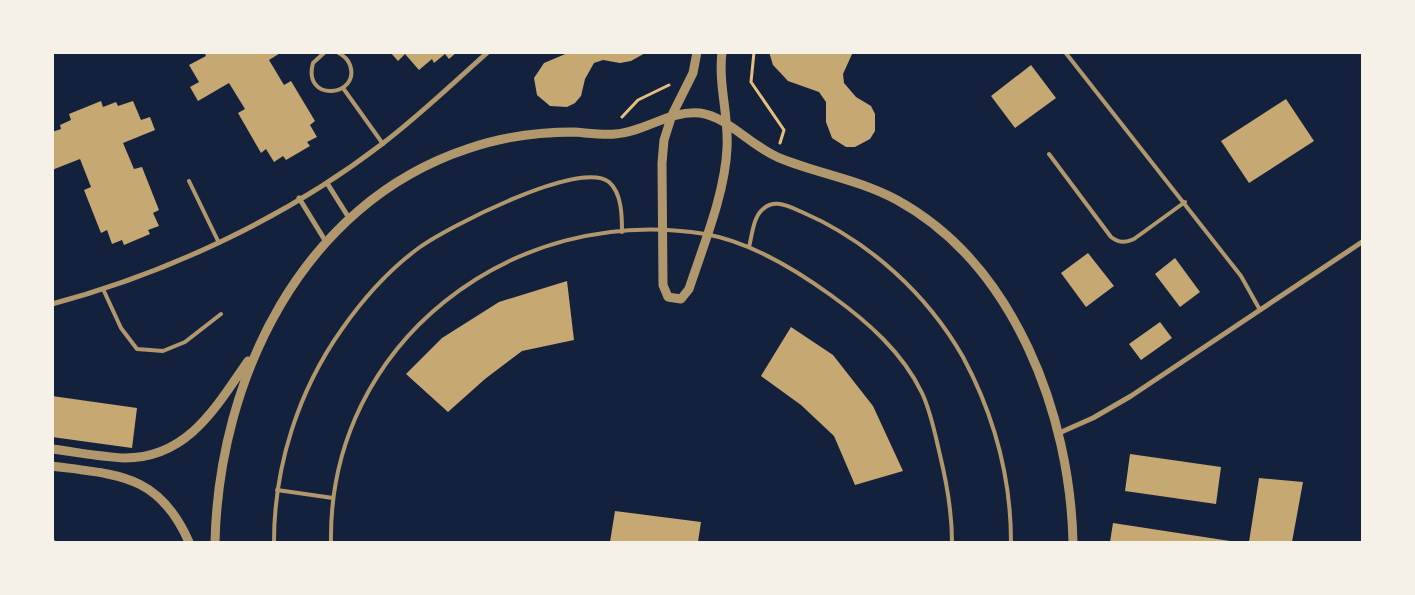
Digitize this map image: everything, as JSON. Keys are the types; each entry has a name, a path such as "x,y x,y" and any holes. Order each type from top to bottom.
{"street":[{"path":"52,304 103,289 220,243 327,183 383,144 488,52"},
{"path":"697,52 686,89 667,127 662,153 664,292 674,300 686,295 707,234 725,166 726,122 721,82 722,52"},
{"path":"52,449 125,458 157,453 185,440 207,419 257,349 291,287 326,242 349,218 406,177 468,148 520,136 546,133 613,134 640,130 672,115 700,113 726,122 743,137 775,157 838,175 896,199 923,216 962,249 993,289 1028,348 1042,379 1059,433 1069,478 1073,542"},
{"path":"327,183 349,218"},
{"path":"299,198 326,242"},
{"path":"1059,433 1112,408 1362,242"},
{"path":"216,542 216,517 225,449 234,413 257,349"},
{"path":"52,466 115,475 144,486 167,504 189,542"}],"lane":[{"path":"325,52 313,63 311,70 314,82 318,87 331,92 343,88 348,83 351,70 346,58 337,52"},
{"path":"1065,52 1185,202 1241,276 1260,310"},
{"path":"343,88 383,144"},
{"path":"1049,154 1111,236 1118,242 1126,243 1134,239 1185,202"},
{"path":"274,542 277,490 294,422 323,358 365,300 420,247 473,215 505,200 538,189 592,177 604,179 613,187 622,213 622,232"},
{"path":"189,181 220,243"},
{"path":"750,248 758,215 763,209 770,204 786,205 839,231 870,251 921,299 962,356 991,420 1001,453 1008,487 1011,542"},
{"path":"331,542 334,498 345,450 362,404 378,375 404,340 435,309 471,281 528,252 590,234 663,230 707,234 750,248 808,279 860,317 885,340 905,365 922,393 932,421 948,487 952,518 952,542"},
{"path":"103,289 121,328 137,349 163,351 185,342 221,314"},
{"path":"277,490 334,498"}],"path":[{"path":"754,52 751,82 784,130 775,157"},
{"path":"613,134 614,120 626,115 638,100 646,94 662,90 675,78"}],"building":[{"path":"204,52 282,52 269,60 284,85 291,81 315,121 310,125 317,137 307,142 310,146 286,160 283,156 274,162 266,149 261,153 238,113 245,109 229,83 198,101 190,87 199,82 189,65 206,56"},
{"path":"390,52 457,52 449,59 445,54 434,63 432,59 419,70 405,54 398,61"},
{"path":"570,52 647,52 631,61 620,63 603,60 594,63 585,79 581,96 575,103 567,107 550,106 537,95 534,78 544,63"},
{"path":"769,52 853,52 843,74 844,83 856,97 871,106 875,114 875,131 870,139 855,147 846,147 832,138 826,122 826,102 819,92 788,81 773,65"},
{"path":"1031,65 1056,98 1015,128 991,96"},
{"path":"1286,99 1314,141 1249,183 1221,141"},
{"path":"101,101 103,107 116,102 118,106 133,101 141,120 150,117 155,130 123,143 134,169 142,167 159,210 153,213 159,226 148,230 150,234 124,245 122,240 112,244 107,230 101,233 84,190 91,187 80,159 52,170 52,132 61,129 60,125 71,120 69,114"},
{"path":"1088,253 1114,286 1086,307 1061,273"},
{"path":"1175,258 1200,292 1180,307 1155,274"},
{"path":"567,281 574,340 522,351 485,379 448,412 406,374 442,338 499,302"},
{"path":"1160,322 1172,338 1141,360 1129,344"},
{"path":"791,327 833,355 873,406 903,471 855,485 834,436 801,405 761,376"},
{"path":"52,396 137,408 132,448 52,437"},
{"path":"1130,454 1221,467 1216,504 1125,491"},
{"path":"1259,478 1303,482 1292,542 1249,542"},
{"path":"615,511 701,522 698,542 610,542"},
{"path":"1113,523 1230,541 1230,542 1110,542"}]}
